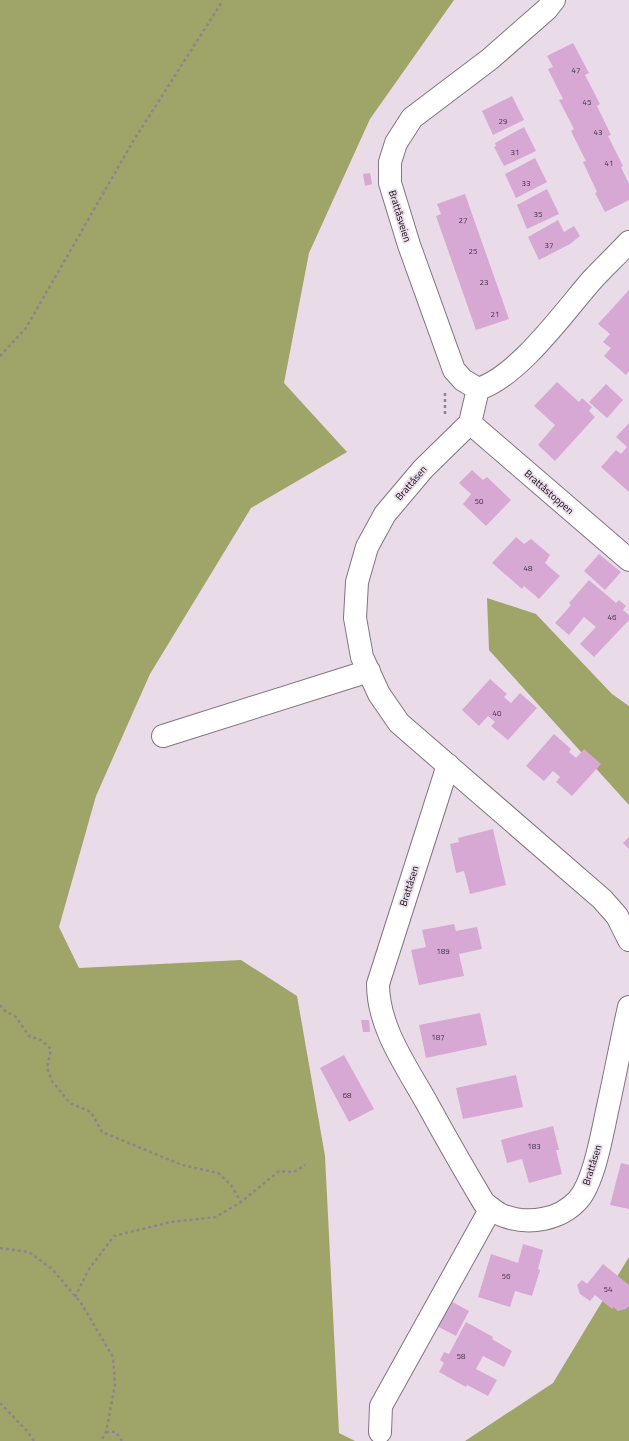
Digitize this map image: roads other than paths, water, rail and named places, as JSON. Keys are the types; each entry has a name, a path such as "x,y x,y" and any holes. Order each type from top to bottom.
{"street":[{"name":"Brattåsveien","path":"478,389 462,380 454,370 409,245 392,190 390,183 390,162 396,142 412,118 490,59 547,9 554,0"},
{"path":"470,423 478,389 499,380 530,351 595,276 628,244"},
{"name":"Brattåstoppen","path":"470,423 629,560"},
{"name":"Brattåsen","path":"470,423 423,469 385,514 367,547 357,582 354,618 362,657 379,694 399,723 602,899 617,916 629,940"},
{"path":"163,736 369,671"},
{"name":"Brattåsen","path":"448,765 378,984 380,1008 385,1025 398,1053 484,1204 503,1216 525,1221 548,1218 565,1211 578,1200 586,1187 599,1149 629,1007"},
{"path":"380,1432 381,1406 490,1208"}]}
